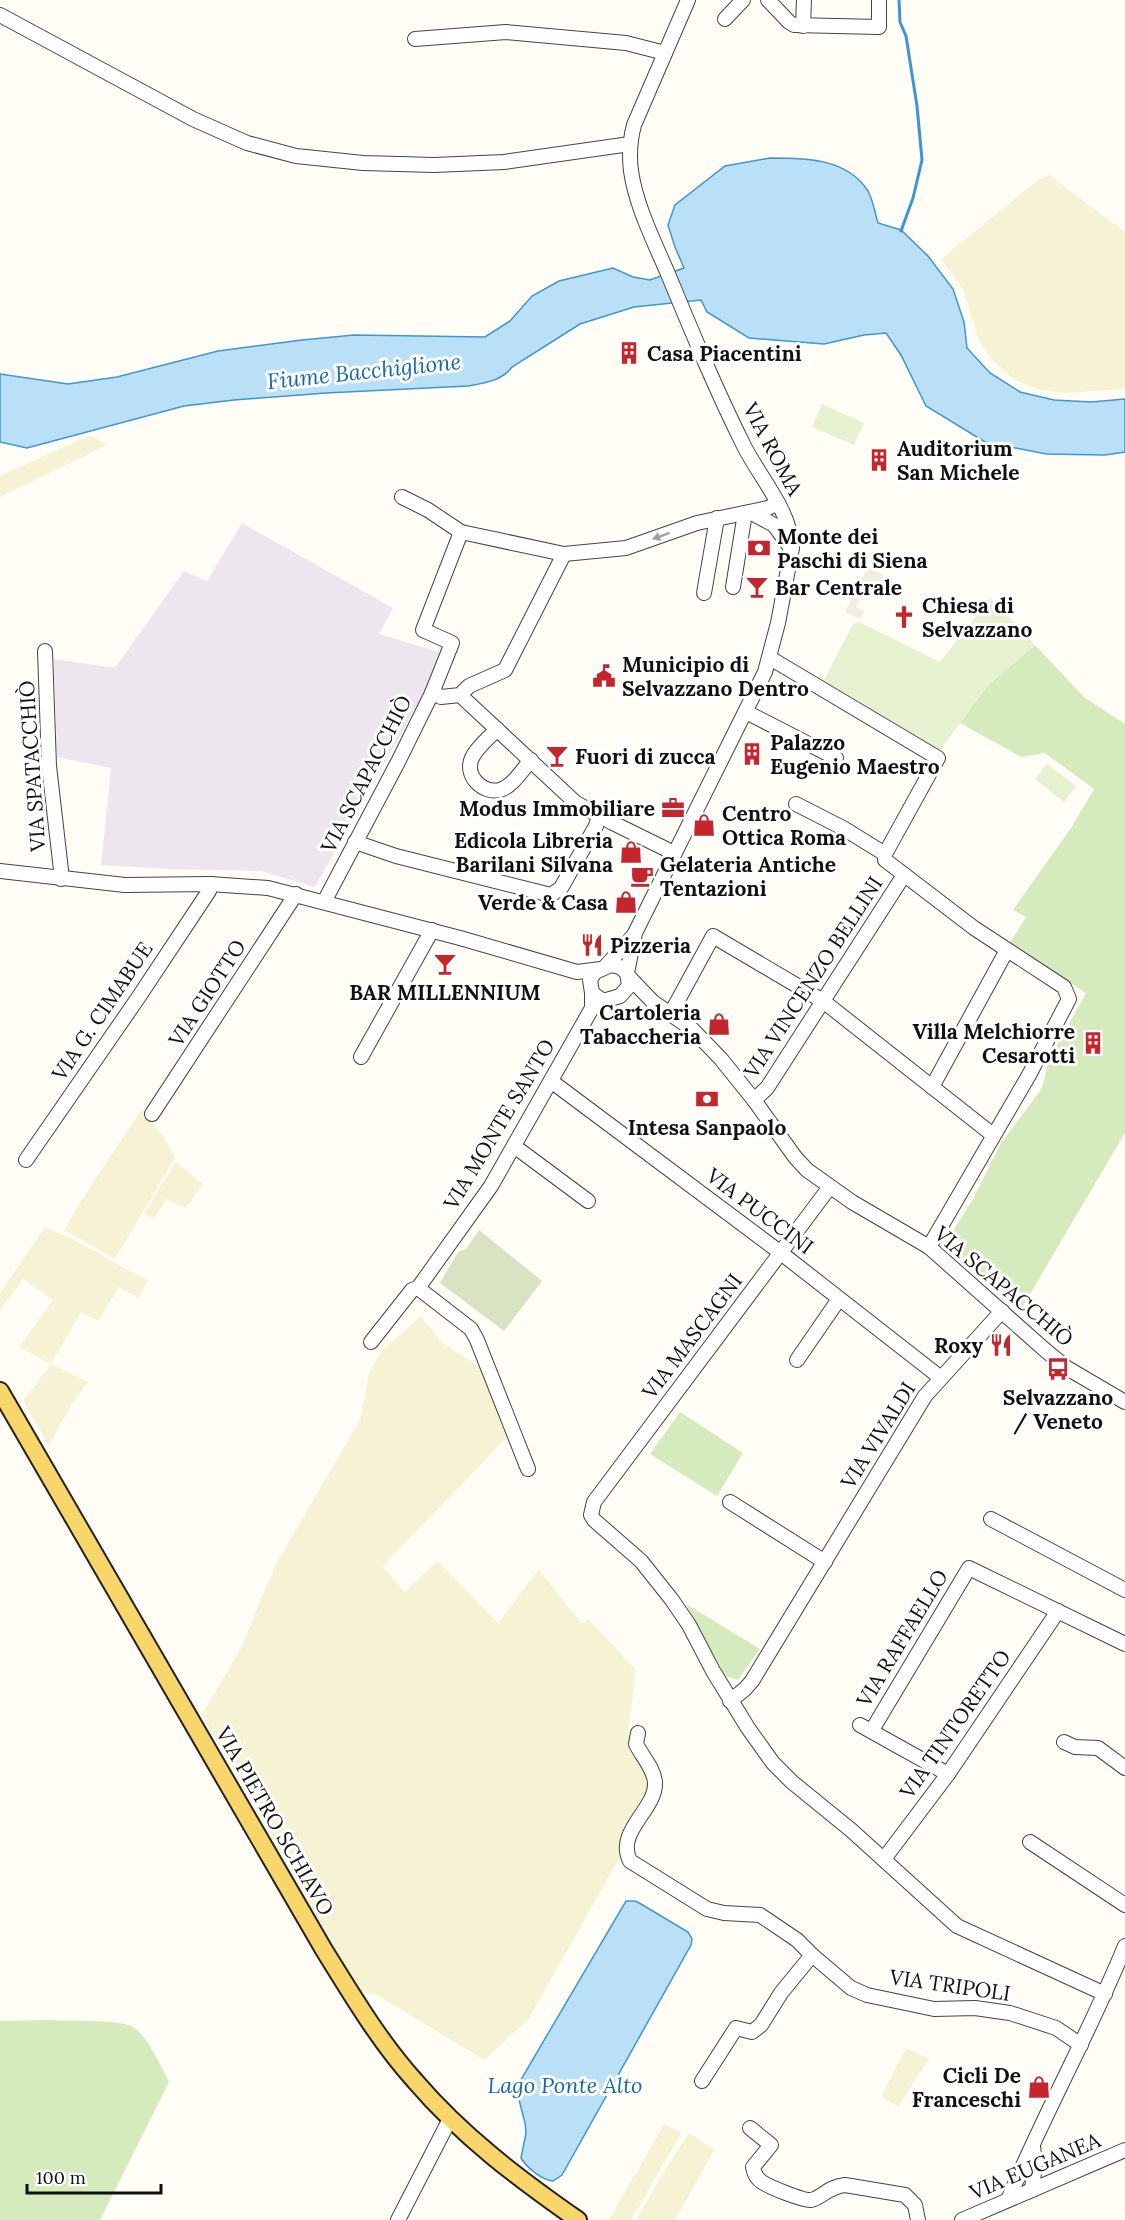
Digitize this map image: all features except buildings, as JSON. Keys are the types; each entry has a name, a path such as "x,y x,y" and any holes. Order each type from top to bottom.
{"main road":[{"name":"VIA PIETRO SCHIAVO","path":"0,1391 366,2019 414,2080 450,2119 499,2163 578,2220"}],"street":[{"path":"0,15 193,119 247,143 296,156 363,163 434,165 504,162 630,150 634,125 688,0"},
{"path":"726,19 743,0"},
{"path":"768,0 789,22 803,26 879,27 879,0"},
{"path":"803,26 804,0"},
{"path":"415,39 506,32 626,43 665,53"},
{"name":"VIA ROMA","path":"602,968 614,958 635,933 762,680 770,658 792,548 785,518 745,447 646,221 634,187 630,150"},
{"path":"402,497 428,510 461,532 564,554 626,548 697,523 768,508 778,503"},
{"path":"748,512 774,525 792,548"},
{"path":"734,587 748,512"},
{"path":"704,593 717,518"},
{"path":"764,518 785,518"},
{"path":"432,693 452,643 423,630 461,532"},
{"path":"564,554 505,670 469,686 460,695 576,802 599,816 674,853"},
{"name":"VIA SPATACCHIÒ","path":"45,651 49,766 61,879"},
{"path":"770,658 938,758 885,854 885,860 1007,950 1064,987 1069,999 1029,1075 929,1247"},
{"name":"VIA SCAPACCHIÒ","path":"324,902 432,693 441,696 460,695"},
{"path":"746,712 836,758"},
{"path":"497,729 472,757 469,770 473,780 492,790 501,790 510,785 531,760"},
{"path":"796,804 843,828 885,854"},
{"path":"355,842 396,856 552,895 561,888 596,826 599,816"},
{"path":"0,871 124,885 251,886 296,894 578,972 616,965 628,975 629,986 620,996 594,998"},
{"name":"VIA VINCENZO BELLINI","path":"754,1100 767,1088 904,875"},
{"name":"VIA G. CIMABUE","path":"26,1160 138,998 209,891 210,884"},
{"name":"VIA GIOTTO","path":"152,1114 296,894"},
{"path":"362,1058 432,930"},
{"name":"VIA ROMA","path":"628,975 635,933"},
{"path":"671,1013 713,936 823,1001 993,1135"},
{"path":"932,1087 1007,950"},
{"path":"594,998 592,976 602,968"},
{"path":"578,972 594,998"},
{"name":"VIA SCAPACCHIÒ","path":"628,975 653,1002 692,1029 714,1052 754,1100 795,1157 829,1188 929,1247 1067,1368 1125,1402"},
{"name":"VIA SCAPACCHIÒ","path":"620,996 653,1002"},
{"name":"VIA MONTE SANTO","path":"371,1342 412,1290 418,1288 490,1186 594,998"},
{"name":"VIA PUCCINI","path":"550,1081 781,1253 941,1378"},
{"path":"514,1146 588,1201"},
{"name":"VIA MASCAGNI","path":"730,1701 689,1624 672,1600 641,1561 594,1520 591,1512 594,1502 829,1188"},
{"path":"418,1288 471,1329 528,1468"},
{"path":"797,1360 839,1299"},
{"name":"VIA VIVALDI","path":"730,1701 752,1681 925,1396 1002,1311"},
{"path":"730,1502 825,1562"},
{"path":"990,1519 1125,1590"},
{"name":"VIA RAFFAELLO","path":"948,1774 866,1727 969,1568 1058,1611"},
{"path":"1058,1611 1125,1644"},
{"name":"VIA TINTORETTO","path":"884,1859 948,1774 1058,1611"},
{"path":"730,1701 767,1755 785,1776 851,1830 957,1926 1106,1994"},
{"name":"VIA TRIPOLI","path":"638,1733 636,1744 654,1775 656,1784 650,1801 638,1818 632,1832 626,1854 630,1861 707,1909 724,1913 760,1915 797,1940 851,1988 867,1995 934,2008 975,2008 1010,2013 1056,2028 1081,2045"},
{"path":"1065,1742 1075,1747 1098,1748 1125,1768"},
{"path":"1030,1842 1125,1905"},
{"path":"1008,2200 1106,1994 1125,1946"},
{"path":"702,2081 736,2028 752,2032 761,2025 781,1994 812,1955"},
{"path":"398,2220 450,2119"},
{"path":"750,2128 771,2145 753,2167 757,2177 763,2182 807,2200 836,2186 845,2185 905,2195 915,2205 918,2220"},
{"path":"1032,2190 1035,2164 1033,2146"},
{"name":"VIA EUGANEA","path":"962,2220 1125,2150"},
{"path":"1035,2164 1043,2174 1055,2180"},
{"path":"1020,2173 1024,2183 1032,2190"}],"shaded area":[{"path":"1049,175 1125,232 1125,389 1065,393 1039,390 1014,379 991,359 978,338 963,289 941,259 1038,180"},
{"path":"86,437 93,437 107,445 0,497 0,476"},
{"path":"242,523 393,608 379,634 446,654 315,887 261,871 101,865 111,768 57,757 54,659 115,668 184,571 207,581"},
{"path":"868,567 883,575 877,586 868,582 856,607 864,612 860,619 845,612"},
{"path":"141,1110 163,1136 175,1158 115,1259 64,1230"},
{"path":"176,1162 203,1184 186,1208 167,1199 154,1219 144,1213"},
{"path":"45,1227 71,1238 148,1281 138,1298 119,1287 98,1321 81,1312 51,1364 19,1347 53,1300 23,1279 0,1310 0,1293"},
{"path":"421,1316 441,1342 486,1371 510,1434 383,1566 404,1592 438,1561 498,1623 539,1569 582,1624 588,1619 636,1670 628,1734 633,1748 646,1768 650,1790 628,1828 621,1855 528,2020 484,2060 377,1995 361,1992 335,1951 202,1715 241,1648 276,1564 361,1418 369,1373 382,1351"},
{"path":"51,1364 88,1382 71,1405 49,1446 23,1401"},
{"path":"906,2048 929,2059 899,2107 881,2097"},
{"path":"664,2124 681,2133 631,2220 609,2220"},
{"path":"689,2133 714,2150 675,2220 636,2220 660,2178"}],"green space":[{"path":"822,404 864,423 854,445 812,427"},
{"path":"990,598 1035,645 988,685 940,750 824,680 853,624 859,622 940,662"},
{"path":"1035,645 1084,697 1125,724 1125,1133 1021,1309 947,1245 1001,1143 1040,1091 1048,1064 1086,993 1009,944 1026,917 1013,910 1071,828 1094,789 1045,753 1021,757 960,723 988,685"},
{"path":"1047,764 1076,786 1064,802 1035,779"},
{"path":"479,1230 542,1281 504,1331 440,1283 458,1252 466,1249"},
{"path":"680,1412 743,1453 717,1496 650,1454"},
{"path":"686,1604 760,1649 738,1680 725,1676"},
{"path":"0,2021 105,2022 133,2027 149,2044 169,2082 100,2220 0,2220"}],"water":[{"name":"Fiume Bacchiglione","path":"770,158 824,162 849,172 859,180 870,195 878,223 901,230 928,256 953,289 964,322 967,348 990,373 1020,392 1054,400 1091,402 1125,399 1125,452 1105,455 1046,454 985,442 926,406 901,355 886,333 864,335 824,344 749,338 707,312 701,300 634,307 580,324 503,375 480,384 326,393 184,406 27,448 0,442 0,374 68,384 117,377 218,351 302,340 354,335 485,337 510,321 532,296 559,281 613,268 633,277 650,280 684,268 668,225 675,205 725,166"},
{"name":"Lago Ponte Alto","path":"626,1901 641,1904 688,1932 692,1939 691,1945 562,2175 553,2181 549,2180 535,2173 521,2158 526,2133 516,2088"}],"waterway":[{"path":"899,0 900,22 906,36 917,106 922,160 913,198 901,231"}],"place":[{"name":"Casa Piacentini","path":"629,353"},
{"name":"Auditorium San Michele","path":"879,460"},
{"name":"Monte dei Paschi di Siena","path":"759,548"},
{"name":"Bar Centrale","path":"757,587"},
{"name":"Chiesa di Selvazzano","path":"904,617"},
{"name":"Municipio di Selvazzano Dentro","path":"604,676"},
{"name":"Palazzo Eugenio Maestro","path":"752,754"},
{"name":"Fuori di zucca","path":"557,756"},
{"name":"Modus Immobiliare","path":"673,808"},
{"name":"Centro Ottica Roma","path":"704,825"},
{"name":"Edicola Libreria Barilani Silvana","path":"631,852"},
{"name":"Gelateria Antiche Tentazioni","path":"642,876"},
{"name":"Verde & Casa","path":"626,902"},
{"name":"Pizzeria","path":"592,945"},
{"name":"BAR MILLENNIUM","path":"445,964"},
{"name":"Cartoleria Tabaccheria","path":"719,1024"},
{"name":"Villa Melchiorre Cesarotti","path":"1093,1043"},
{"name":"Intesa Sanpaolo","path":"707,1099"},
{"name":"Roxy","path":"1001,1345"},
{"name":"Selvazzano / Veneto","path":"1058,1369"},
{"name":"Cicli De Franceschi","path":"1039,2087"}]}
